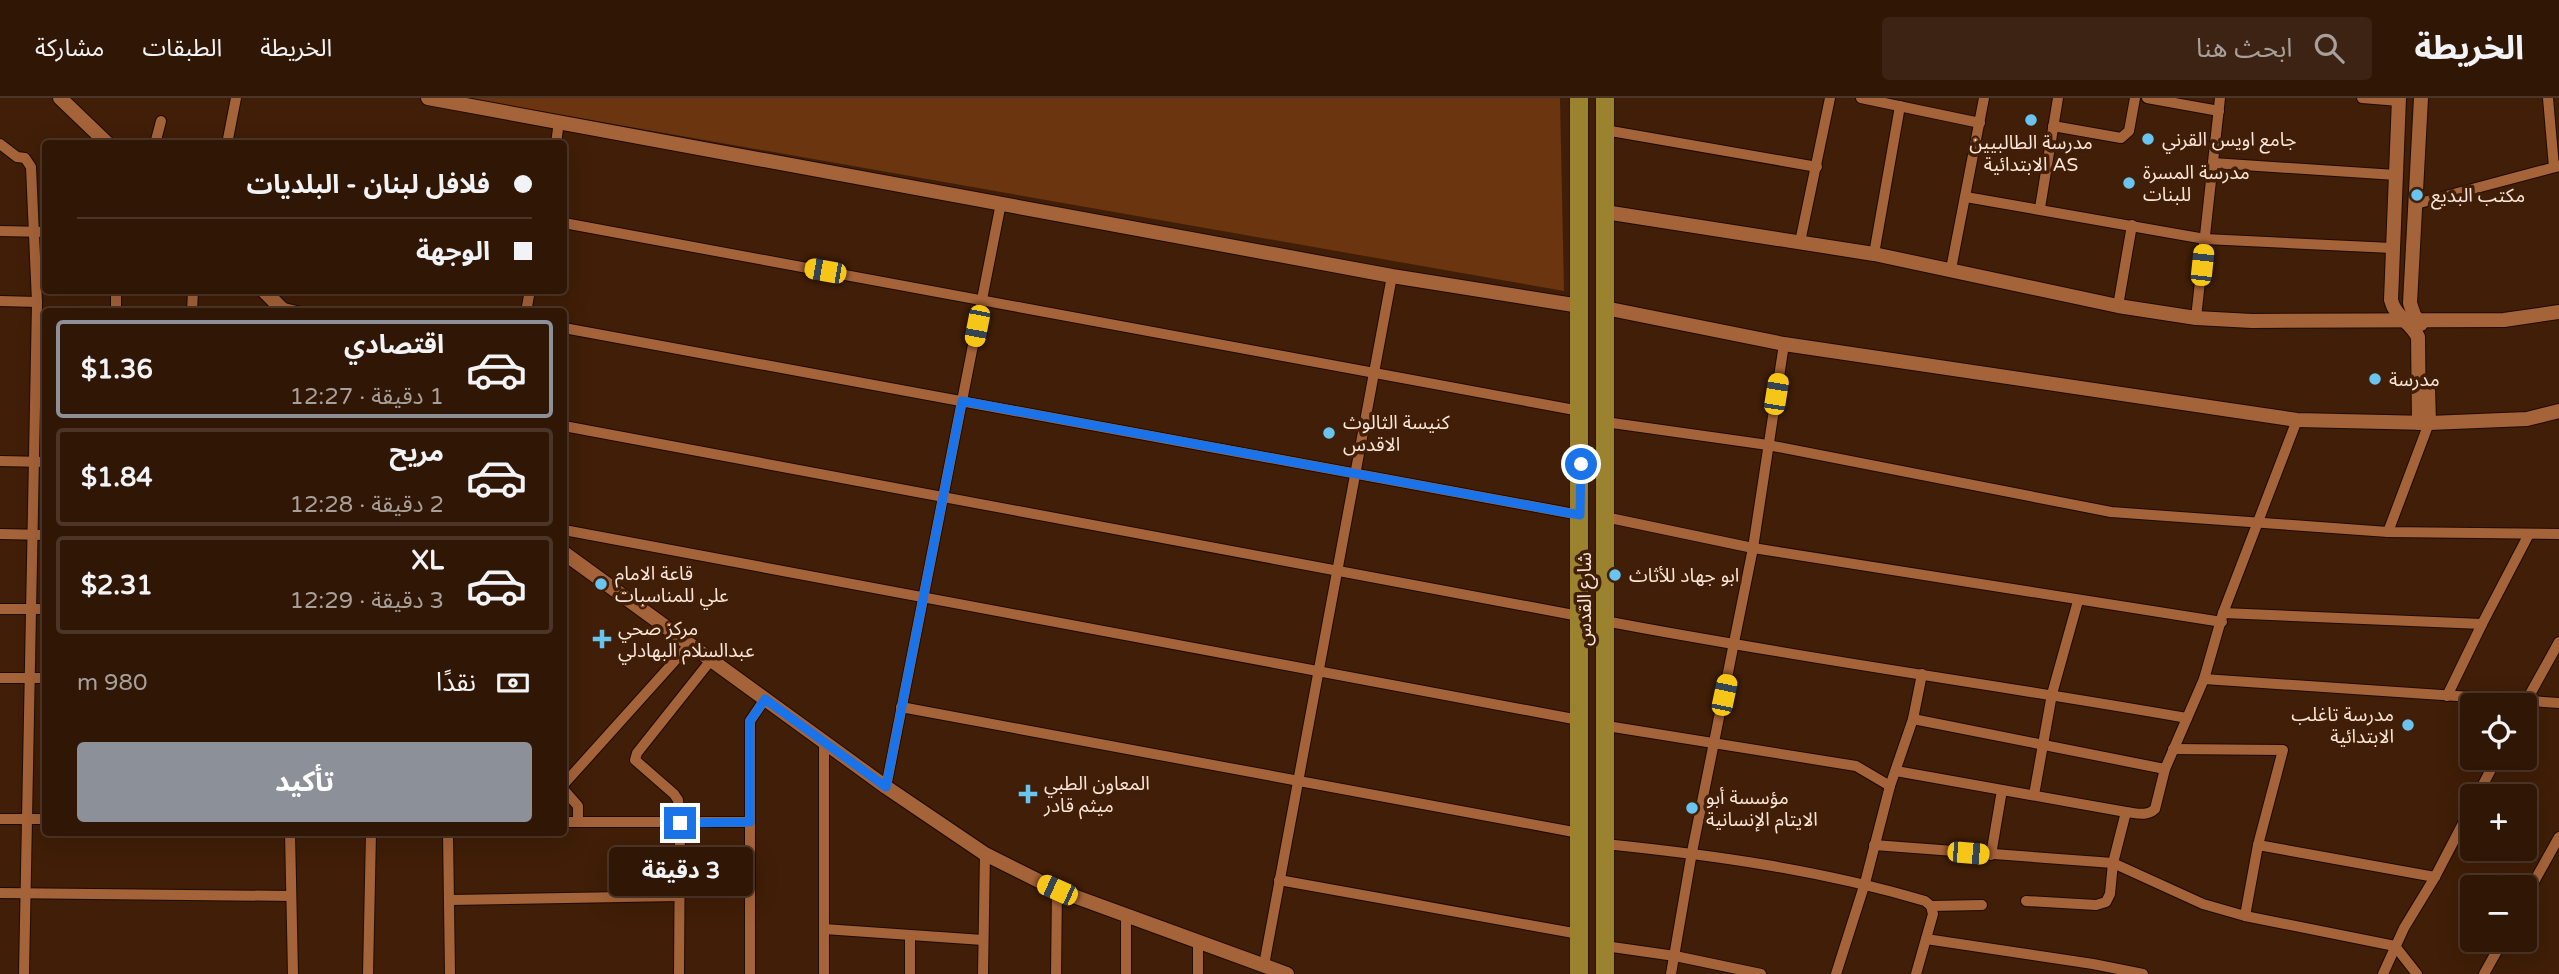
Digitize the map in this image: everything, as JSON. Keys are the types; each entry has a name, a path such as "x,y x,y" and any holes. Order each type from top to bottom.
{"main road":[{"name":"شارع القدس","path":"1579,98 1579,974"},
{"name":"شارع القدس","path":"1605,98 1605,974"},
{"path":"1581,472 1605,461"},
{"path":"1581,472 1597,475 1605,487"},
{"path":"1580,781 1605,781"}],"street":[{"path":"60,98 104,140"},
{"path":"228,140 236,98"},
{"path":"428,98 1392,276 1580,306"},
{"path":"1800,242 1830,98"},
{"path":"1861,98 1906,104 1980,123"},
{"path":"1951,269 1984,98"},
{"path":"2039,208 2058,98"},
{"path":"2053,126 2121,138 2129,131 2135,98"},
{"path":"2147,98 2219,111"},
{"path":"2196,318 2220,98"},
{"path":"2362,98 2399,99 2391,300 2396,313 2411,321"},
{"path":"2388,532 2424,423 2419,342 2411,321 2410,303 2421,98"},
{"path":"2416,204 2556,166 2548,98"},
{"path":"1874,254 1906,104"},
{"path":"156,140 161,121"},
{"path":"556,140 559,121"},
{"path":"1605,130 1817,167"},
{"path":"0,144 17,156 25,158 31,167 41,232 37,302 40,462 33,535 24,974"},
{"path":"2213,163 2396,175"},
{"path":"1966,197 2205,239 2392,248"},
{"path":"886,787 1001,204"},
{"path":"1605,212 1874,254 2118,306 2196,318 2252,321 2504,320 2559,312"},
{"path":"567,224 1580,411"},
{"path":"2118,306 2132,225"},
{"path":"0,231 41,232"},
{"path":"567,555 886,787 985,854 1057,890 1276,971 1279,880 1392,276"},
{"path":"267,294 279,308"},
{"path":"0,301 37,302"},
{"path":"1605,308 1784,344 2297,420 2424,423 2527,419 2559,411"},
{"path":"567,329 1580,515"},
{"path":"1671,974 1692,852 1735,646 1784,344"},
{"path":"1896,771 2146,815 2155,809 2165,769 2204,680 2222,617 2297,420"},
{"path":"1605,422 1768,445 2111,512 2388,532 2559,534"},
{"path":"567,427 1579,616"},
{"path":"0,461 40,462"},
{"path":"1605,517 1752,548 2078,601 2222,617 2482,624"},
{"path":"567,531 1579,720"},
{"path":"0,534 42,535"},
{"path":"2447,696 2529,534"},
{"path":"2035,794 2052,694 2078,601"},
{"path":"0,608 42,609"},
{"path":"1605,621 1735,646 2052,694 2186,718"},
{"path":"2531,693 2559,642"},
{"path":"567,781 690,644"},
{"path":"679,974 678,800 635,760 637,753 711,660"},
{"path":"1836,974 1890,786 1913,719 1922,674"},
{"path":"0,678 42,678"},
{"path":"2204,680 2460,697"},
{"path":"750,974 750,721 765,699"},
{"path":"2537,704 2559,703"},
{"path":"901,707 1580,834"},
{"path":"1913,719 2165,769"},
{"path":"1606,726 1856,766 1890,786"},
{"path":"824,742 824,974"},
{"path":"2173,749 2283,751 2259,845 2245,916"},
{"path":"1991,855 2002,790"},
{"path":"567,793 578,806 578,822"},
{"path":"2025,901 2103,904 2110,894 2113,863 2126,812"},
{"path":"0,819 42,819"},
{"path":"567,822 750,822"},
{"path":"2384,974 2395,946 2460,829"},
{"path":"290,836 293,974"},
{"path":"368,974 371,836"},
{"path":"448,836 450,974"},
{"path":"2537,876 2559,837"},
{"path":"1605,844 1692,852 1864,883 1925,901 1931,906 1933,914 1916,974"},
{"path":"1874,845 2113,863 2203,904 2245,916 2395,946 2417,974"},
{"path":"2259,845 2435,877"},
{"path":"983,974 985,854"},
{"path":"1279,880 1579,934"},
{"path":"1056,974 1057,890"},
{"path":"0,893 291,895"},
{"path":"450,900 680,896"},
{"path":"1931,906 1982,905"},
{"path":"1126,917 1126,974"},
{"path":"824,929 983,940"},
{"path":"910,935 910,974"},
{"path":"1926,939 2143,974"},
{"path":"1198,942 1198,974"},
{"path":"1605,946 1675,956 1761,974"},
{"path":"2484,974 2496,952"}],"shaded area":[{"path":"466,98 1560,98 1564,291"}],"place":[{"name":"مدرسة الطالبيين الابتدائية AS","path":"2031,120"},
{"name":"جامع اويس القرني","path":"2148,139"},
{"name":"مدرسة المسرة للبنات","path":"2129,183"},
{"name":"مكتب البديع","path":"2417,195"},
{"name":"مدرسة","path":"2375,379"},
{"name":"كنيسة الثالوث الاقدس","path":"1329,433"},
{"name":"ابو جهاد للأثاث","path":"1615,575"},
{"name":"قاعة الامام علي للمناسبات","path":"601,584"},
{"name":"مركز صحي عبدالسلام البهادلي","path":"602,639"},
{"name":"مدرسة تاغلب الابتدائية","path":"2408,725"},
{"name":"المعاون الطبي ميثم قادر","path":"1028,794"},
{"name":"مؤسسة أبو الايتام الإنسانية","path":"1692,808"}],"route":[{"path":"680,823 750,822 750,721 765,699 886,787 962,401 1580,515 1581,464"}]}
